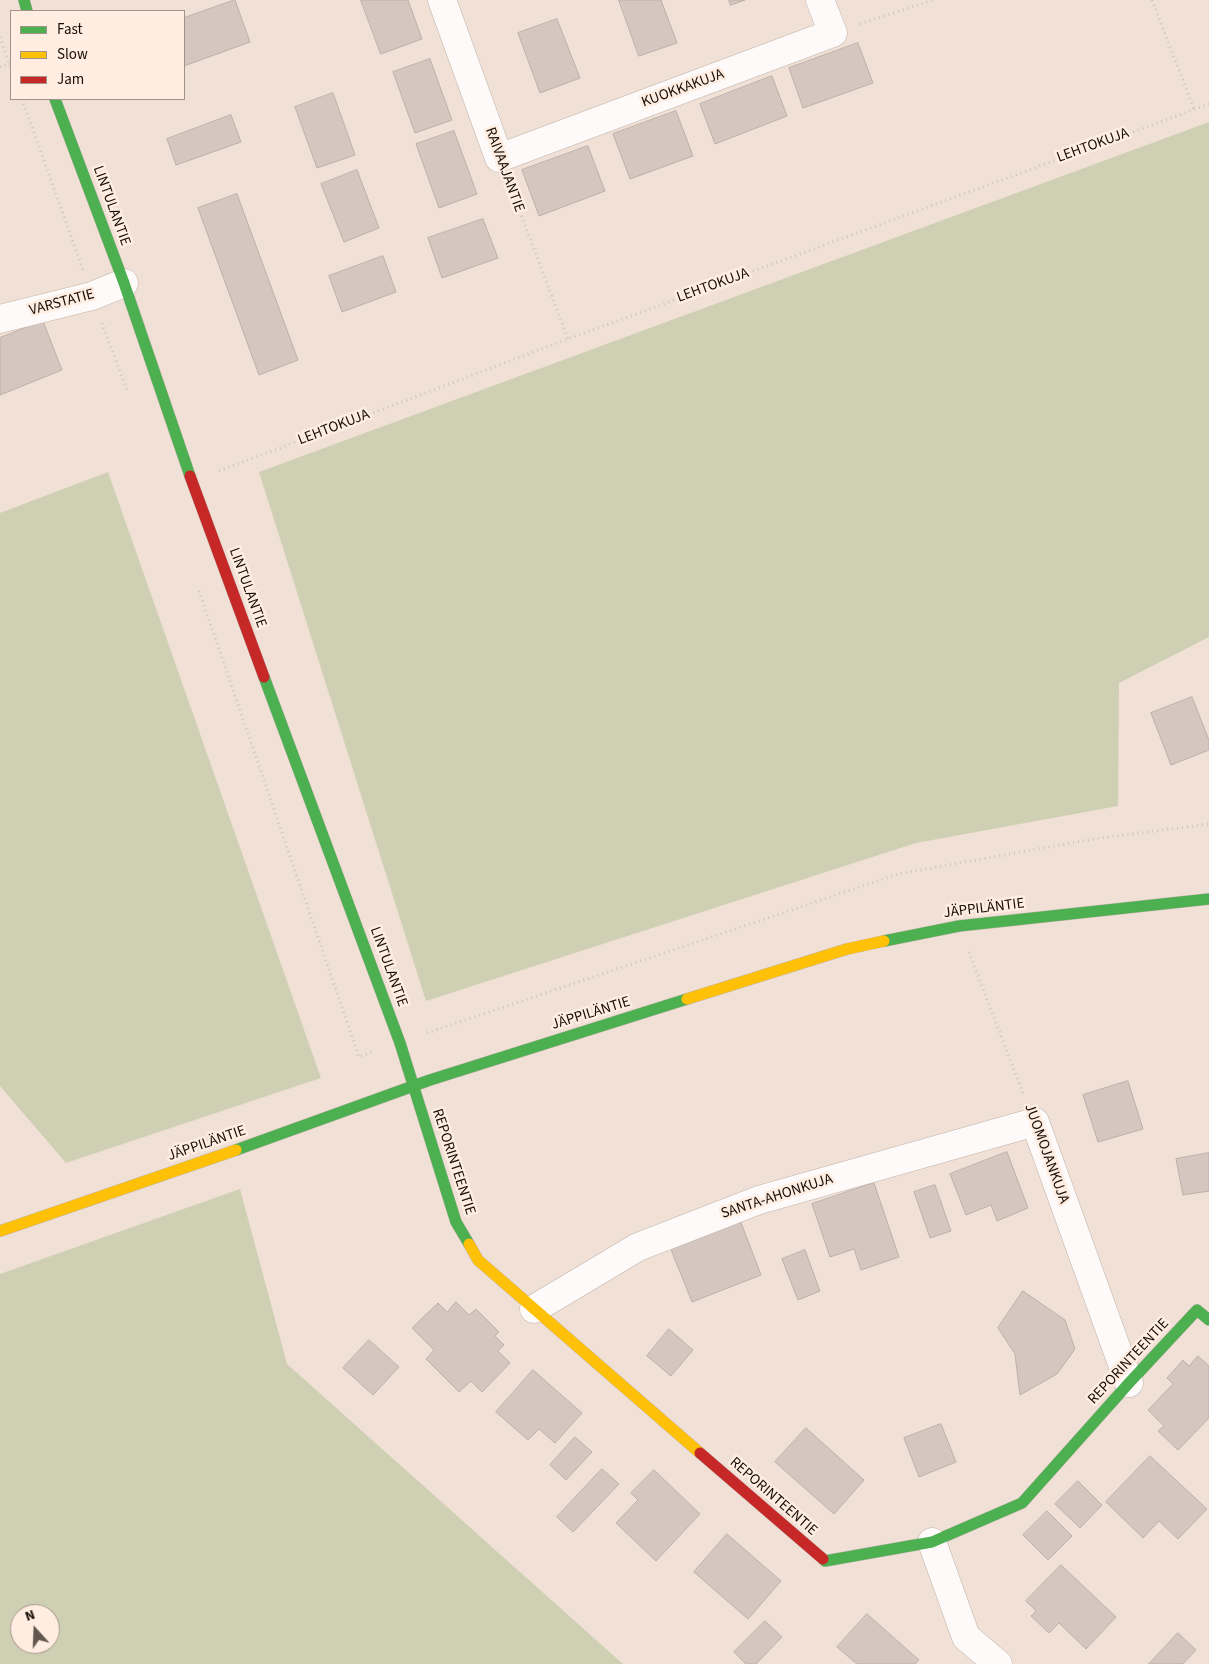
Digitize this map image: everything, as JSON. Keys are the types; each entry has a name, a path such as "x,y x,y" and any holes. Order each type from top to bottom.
{"street":[{"name":"RAIVAAJANTIE","path":"442,0 499,158"},
{"path":"820,0 833,33"},
{"name":"KUOKKAKUJA","path":"499,158 833,33"},
{"name":"LINTULANTIE","path":"56,100 124,284 184,461 400,1043 413,1086"},
{"name":"VARSTATIE","path":"0,319 92,296 124,284"},
{"name":"JÄPPILÄNTIE","path":"0,1231 413,1086 847,949 959,926 1209,899"},
{"name":"REPORINTEENTIE","path":"413,1086 456,1222 478,1260 825,1561 932,1542 1022,1503 1197,1310 1209,1320"},
{"name":"SANTA-AHONKUJA","path":"534,1309 638,1247 759,1200 1035,1122"},
{"name":"JUOMOJANKUJA","path":"1035,1122 1129,1383"},
{"path":"932,1542 966,1638 998,1664"}],"path":[{"path":"833,33 933,0"},
{"path":"1152,0 1194,109"},
{"path":"0,37 10,63 0,67"},
{"name":"LEHTOKUJA","path":"218,472 568,340 1209,104"},
{"name":"RAIVAAJANTIE","path":"499,158 568,340"},
{"path":"196,583 359,1057 898,874 1093,839 1209,824"},
{"name":"JUOMOJANKUJA","path":"959,926 1035,1122"}],"green space":[{"path":"1209,122 1209,637 1119,683 1118,806 916,843 426,1001 259,472"},
{"path":"108,472 321,1078 66,1163 0,1086 0,513"},
{"path":"240,1189 287,1364 623,1664 0,1664 0,1274"}],"building":[{"path":"235,0 250,42 185,66 185,18"},
{"path":"361,0 408,0 422,39 381,54"},
{"path":"619,0 661,0 677,43 639,56"},
{"path":"729,0 745,0 731,5"},
{"path":"557,19 580,78 540,93 518,33"},
{"path":"858,43 873,83 803,108 789,68"},
{"path":"430,59 452,120 415,133 393,72"},
{"path":"772,76 787,116 715,144 700,104"},
{"path":"333,93 355,155 317,168 295,107"},
{"path":"676,111 693,156 630,179 613,134"},
{"path":"231,115 241,142 176,165 167,139"},
{"path":"454,131 477,194 439,208 416,144"},
{"path":"588,146 605,191 539,216 522,170"},
{"path":"357,170 379,228 344,242 321,184"},
{"path":"237,194 298,360 259,375 198,208"},
{"path":"483,219 498,258 442,278 428,238"},
{"path":"383,256 396,292 342,312 329,276"},
{"path":"43,321 62,370 0,395 0,338"},
{"path":"1192,697 1209,740 1209,750 1171,765 1151,713"},
{"path":"1128,1081 1143,1129 1098,1142 1083,1095"},
{"path":"1007,1152 1028,1208 997,1221 991,1205 966,1215 950,1174"},
{"path":"1209,1153 1209,1191 1183,1195 1176,1159"},
{"path":"874,1183 899,1257 861,1270 854,1249 830,1257 812,1204"},
{"path":"935,1185 951,1231 930,1238 914,1192"},
{"path":"740,1220 761,1275 692,1302 670,1247"},
{"path":"805,1250 820,1291 798,1300 782,1259"},
{"path":"1023,1291 1065,1320 1075,1349 1057,1374 1020,1395 1015,1354 998,1328"},
{"path":"456,1302 469,1315 476,1309 499,1332 495,1336 504,1345 498,1351 510,1363 482,1392 471,1381 459,1392 426,1359 434,1350 412,1328 438,1303 447,1312"},
{"path":"669,1329 693,1350 671,1376 647,1356"},
{"path":"369,1340 399,1367 373,1395 343,1368"},
{"path":"1198,1356 1209,1366 1209,1418 1178,1450 1158,1431 1164,1426 1148,1410 1173,1384 1167,1378 1183,1360 1189,1366"},
{"path":"533,1370 582,1413 555,1443 539,1429 528,1440 496,1412"},
{"path":"941,1424 956,1462 919,1477 904,1438"},
{"path":"806,1428 864,1480 834,1514 775,1462"},
{"path":"575,1437 592,1452 566,1480 550,1465"},
{"path":"1150,1456 1207,1509 1178,1539 1159,1521 1143,1538 1106,1502"},
{"path":"602,1469 619,1484 573,1532 557,1517"},
{"path":"654,1470 700,1514 656,1561 616,1523 638,1500 631,1493"},
{"path":"1078,1481 1102,1505 1080,1528 1055,1504"},
{"path":"1047,1511 1072,1536 1048,1560 1023,1535"},
{"path":"727,1534 781,1581 748,1619 694,1572"},
{"path":"1061,1565 1116,1617 1086,1649 1059,1623 1049,1633 1031,1616 1036,1611 1026,1601"},
{"path":"867,1614 919,1660 915,1664 857,1664 837,1647"},
{"path":"765,1621 782,1637 756,1664 746,1664 734,1652"},
{"path":"1178,1633 1196,1650 1183,1664 1149,1664"}],"traffic: fast":[{"path":"24,0 27,10"},
{"path":"55,100 124,283 190,476"},
{"path":"264,677 400,1043 456,1222 469,1244"},
{"path":"884,941 959,926 1209,899"},
{"path":"236,1150 430,1080 687,999"},
{"path":"823,1559 825,1561 932,1542 1022,1503 1197,1310 1209,1320"}],"traffic: slow":[{"path":"687,999 847,949 884,941"},
{"path":"0,1231 236,1150"},
{"path":"469,1244 478,1260 700,1453"}],"traffic: jam":[{"path":"190,476 264,677"},
{"path":"700,1453 823,1559"}]}
